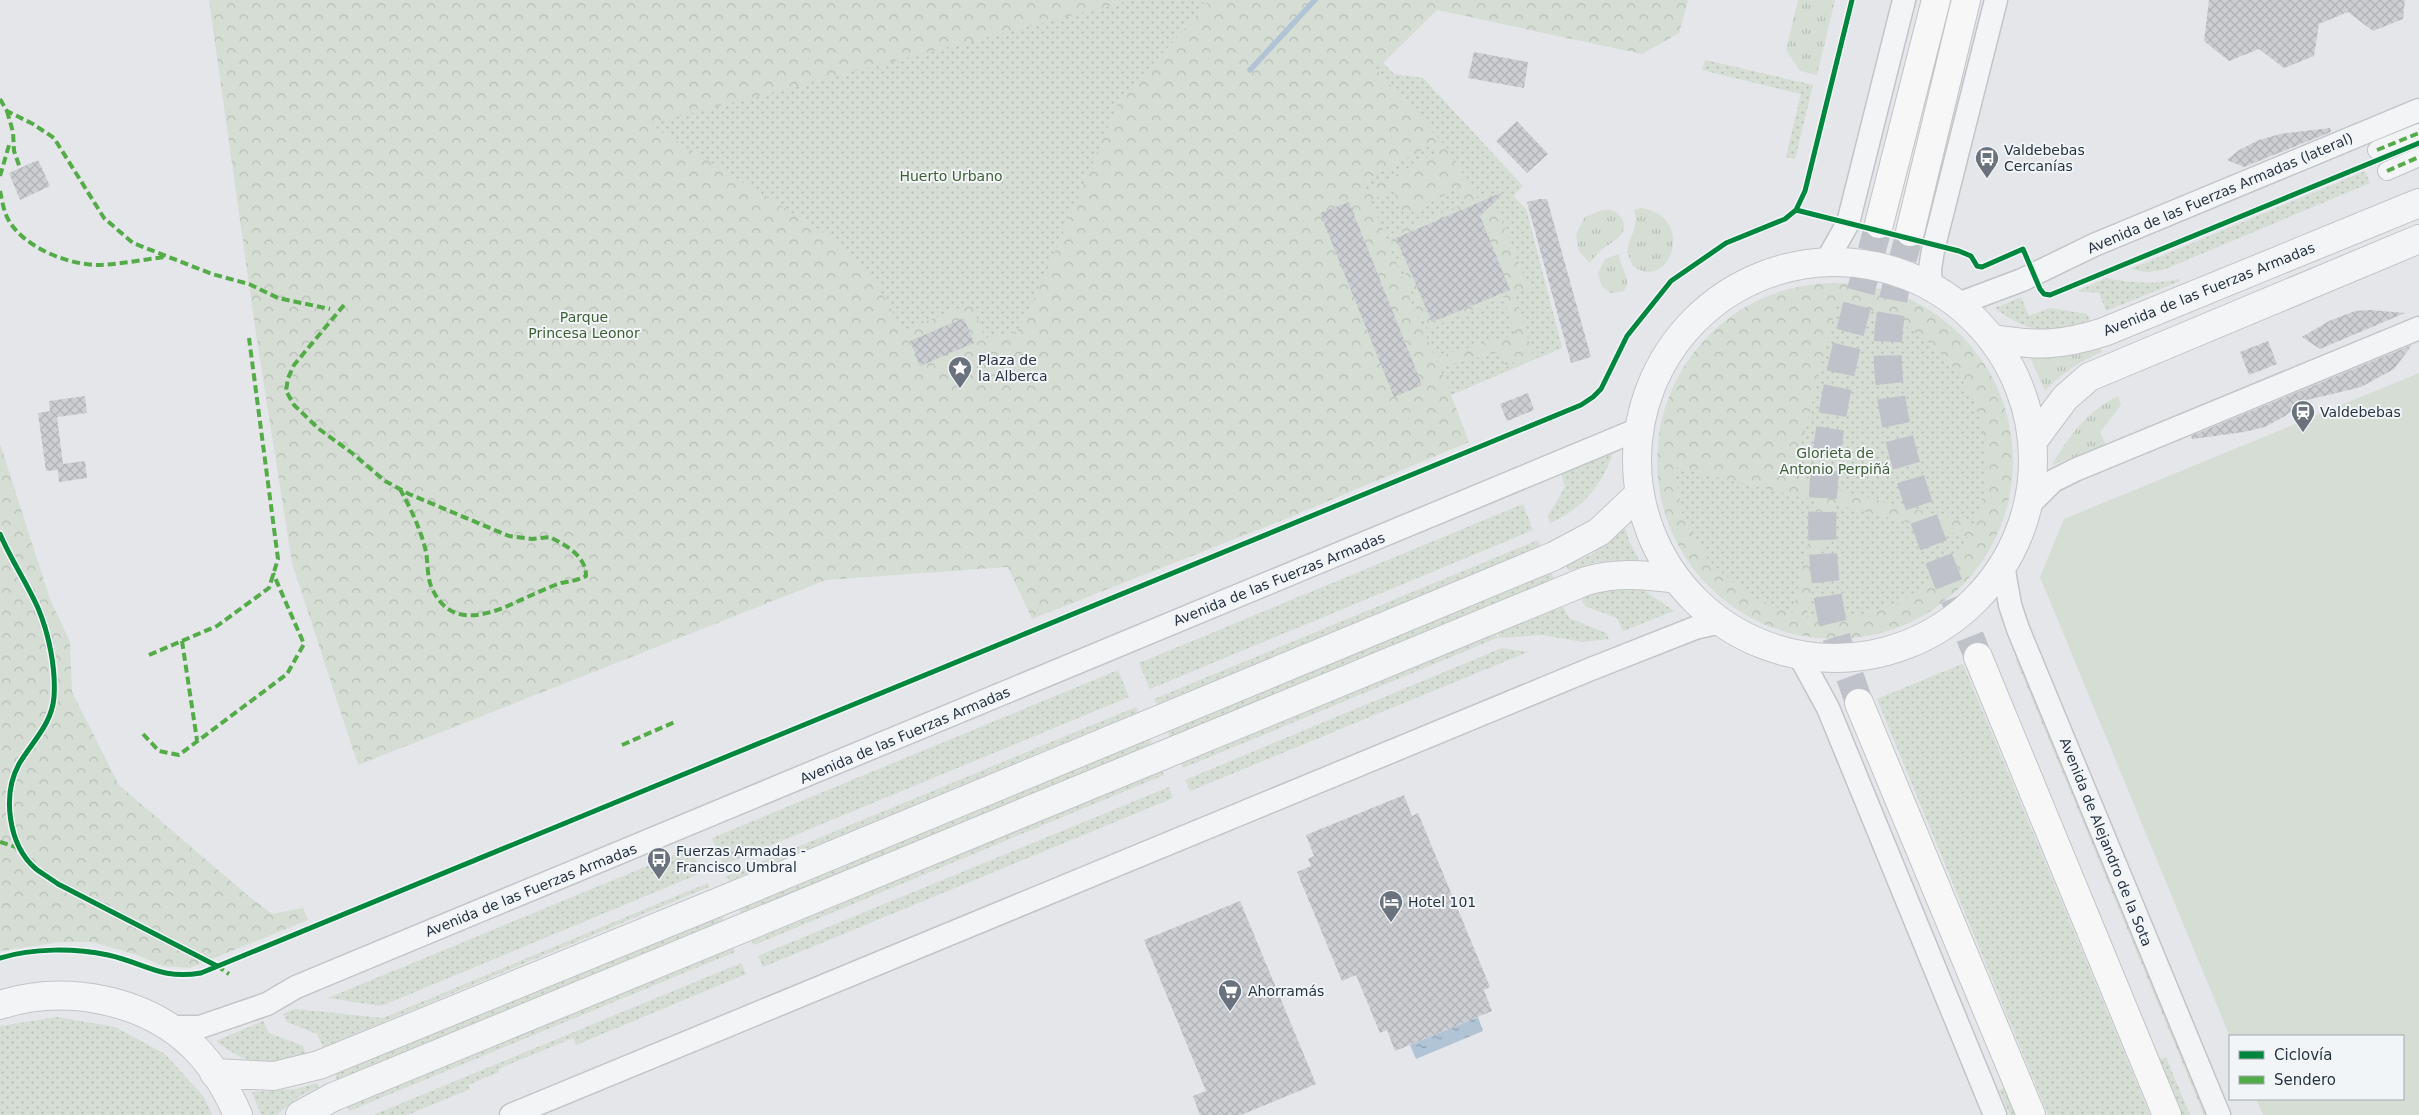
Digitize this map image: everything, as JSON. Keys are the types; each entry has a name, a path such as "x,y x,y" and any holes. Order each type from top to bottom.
{"main road":[{"path":"1878,224 1936,0"},
{"path":"1910,232 1966,0"},
{"path":"1978,657 2167,1115"},
{"path":"1860,703 2031,1115"}],"street":[{"path":"1826,262 1848,223 1904,0"},
{"path":"1931,286 1930,269 1933,250 1996,0"},
{"name":"Avenida de las Fuerzas Armadas (lateral)","path":"1958,304 2022,280 2094,245 2419,110"},
{"path":"2377,150 2419,133"},
{"path":"2387,171 2419,157"},
{"name":"Avenida de las Fuerzas Armadas","path":"1992,339 2049,345 2074,342 2096,335 2419,202"},
{"path":"2033,442 2064,398 2089,377 2419,239"},
{"path":"1826,262 1878,267 1904,274 1931,286 1958,304 1992,339 2005,357 2021,391 2030,419 2033,442 2032,484 2028,506 2018,537 2004,565 1990,584 1969,606 1945,625 1911,643 1890,650 1844,658 1799,655 1766,646 1721,622 1694,600 1676,579 1653,539 1639,494 1637,457 1639,429 1645,404 1662,365 1685,331 1708,308 1732,291 1772,272 1796,266 1826,262"},
{"path":"2028,506 2053,481 2075,470 2419,328"},
{"name":"Avenida de las Fuerzas Armadas","path":"168,1027 200,1027 267,1004 296,986 1639,429"},
{"path":"214,1073 274,1076 320,1065 1554,556 1599,532 1639,494"},
{"name":"Avenida de Alejandro de la Sota","path":"2004,565 2010,605 2018,630 2219,1115"},
{"path":"300,1115 333,1097 1586,581 1626,574 1676,579"},
{"path":"511,1115 1591,669 1695,628 1721,622"},
{"path":"1799,655 1828,708 1995,1115"},
{"path":"0,1005 16,1000 55,995 95,998 133,1009 168,1027 195,1048 214,1073 238,1115"}],"green space":[{"name":"Parque Princesa Leonor","path":"209,0 1688,0 1679,33 1642,54 1437,10 1383,63 1526,209 1562,348 1451,395 1469,442 1288,518 1032,619 1008,567 826,580 358,765 292,563 256,334"},
{"name":"Huerto Urbano","path":"1132,0 1193,0 1208,4 1120,99 1040,287 1017,332 985,338 971,303 903,331 873,277 823,232 649,124"},
{"path":"1798,0 1835,0 1817,75 1800,71 1786,50"},
{"path":"1705,60 1813,85 1795,159 1786,157 1801,94 1702,70"},
{"path":"1383,63 1394,74 1423,78 1523,186 1513,196 1526,209 1562,348 1534,359 1515,294 1529,288 1490,193 1477,198 1450,151 1375,68"},
{"path":"1433,144 1437,152 1367,190 1363,182"},
{"path":"2365,171 2370,183 2163,270 2147,272 2130,269"},
{"path":"1458,188 1466,203 1389,235 1406,275 1402,277 1371,201 1392,190 1405,216"},
{"path":"1641,208 1658,214 1669,225 1673,237 1672,250 1666,262 1657,270 1646,272 1633,266 1627,252 1636,221 1634,210"},
{"path":"1602,210 1616,212 1624,222 1624,228 1619,237 1599,252 1590,263 1579,251 1576,234 1585,217"},
{"path":"1619,254 1627,285 1624,291 1611,293 1602,287 1598,273 1605,259"},
{"path":"2106,278 2142,283 2179,279 2180,281 2106,311 2099,293 2077,291"},
{"name":"Glorieta de Antonio Perpiñá","path":"1835,283 1870,287 1903,297 1934,313 1961,335 1983,362 1999,393 2009,426 2013,461 2009,496 1999,529 1983,560 1961,587 1934,609 1903,625 1870,635 1835,639 1800,635 1767,625 1736,609 1709,587 1687,560 1671,529 1661,496 1657,461 1661,426 1671,393 1687,362 1709,335 1736,313 1767,297 1800,287"},
{"path":"1412,290 1428,329 1504,297 1515,335 1435,357 1407,292"},
{"path":"2021,297 2029,316 2050,308 2087,314 2090,320 2063,328 2040,329 2019,323 1995,308"},
{"path":"1836,306 1880,314 1908,328 1928,342 1946,359 1961,378 1981,422 1986,446 1986,485 1974,524 1793,479"},
{"path":"2099,346 2102,352 2071,368 2045,391 2030,357 2065,356"},
{"path":"1501,351 1505,365 1521,360 1522,364 1451,395 1440,368"},
{"path":"2419,373 2419,1115 2263,1115 2256,1100 2404,1100 2404,1035 2229,1035 2040,577 2064,519"},
{"path":"2118,396 2121,405 2100,432 2106,445 2052,465 2080,425 2097,409"},
{"path":"0,444 50,599 70,642 72,692 119,785 247,895 272,914 303,908 308,920 190,968 163,966 137,955 93,942 60,942 0,951"},
{"path":"1613,453 1603,476 1589,495 1572,511 1550,523 1548,516 1565,487 1561,474"},
{"path":"1674,467 1818,501 1792,614 1746,594 1709,561 1683,517"},
{"path":"1523,504 1533,530 1150,689 1139,663"},
{"path":"1833,504 1968,537 1939,576 1898,603 1853,617 1806,617"},
{"path":"1625,527 1630,543 1639,560 1595,562 1569,571 1566,565 1591,555"},
{"path":"1538,540 1540,546 1157,704 1154,699"},
{"path":"1551,571 1554,579 1170,738 1167,730"},
{"path":"1627,587 1645,591 1674,611 1623,631 1617,618 1585,606 1581,597 1600,590"},
{"path":"1563,607 1569,618 1606,633 1609,639 1583,642 1542,635 1499,638 1498,633"},
{"path":"1496,634 1497,638 1183,768 1181,764"},
{"path":"1502,648 1528,652 1190,791 1185,780"},
{"path":"2019,658 2209,1115 2204,1115 2016,660"},
{"path":"1962,664 2150,1115 2048,1115 1877,699"},
{"path":"1118,670 1129,697 723,865 712,838"},
{"path":"1136,707 1138,712 729,881 727,876"},
{"path":"1149,737 1152,745 741,915 738,906"},
{"path":"1162,771 1164,775 754,945 752,941"},
{"path":"1169,787 1173,798 763,967 758,956"},
{"path":"691,848 701,873 381,1006 328,998"},
{"path":"708,883 709,887 323,1047 317,1034 287,1022 283,1014 295,1009 383,1018"},
{"path":"722,915 724,920 337,1080 335,1074"},
{"path":"733,947 735,952 349,1111 347,1106"},
{"path":"741,963 746,974 576,1045 573,1038 498,1069 499,1072 468,1085 470,1089 407,1115 373,1115"},
{"path":"57,1017 115,1027 165,1054 204,1097 212,1115 0,1115 0,1026"},
{"path":"263,1021 269,1033 303,1046 306,1055 280,1061 259,1062 239,1056 216,1041"},
{"path":"2166,1057 2190,1115 2178,1115 2155,1061"},
{"path":"317,1083 319,1087 298,1097 277,1115 261,1115 252,1092 296,1089"},
{"path":"2004,1088 2020,1115 2010,1115 1999,1090"}],"water":[{"path":"1478,1017 1483,1031 1416,1059 1410,1045"}],"building":[{"path":"2209,0 2405,0 2403,19 2373,31 2348,12 2319,24 2314,56 2284,68 2259,49 2229,61 2204,41"},
{"path":"1474,52 1528,62 1524,88 1468,78"},
{"path":"1517,121 1548,154 1527,173 1496,141"},
{"path":"2330,128 2331,132 2244,167 2227,160 2239,150 2259,140 2280,134"},
{"path":"38,160 50,186 20,200 9,173"},
{"path":"1501,193 1502,195 1480,216 1510,290 1432,322 1396,238"},
{"path":"1547,199 1591,357 1571,363 1527,202"},
{"path":"1349,202 1422,385 1394,397 1320,213"},
{"path":"2370,310 2405,313 2320,349 2302,337 2329,321 2355,311"},
{"path":"964,318 974,343 920,366 910,341"},
{"path":"2268,341 2277,364 2249,375 2240,352"},
{"path":"2412,345 2394,369 2361,387 2307,400 2285,416 2265,427 2244,432 2192,439 2191,436"},
{"path":"1528,393 1534,410 1507,421 1500,404"},
{"path":"85,396 87,413 57,417 63,464 85,461 87,478 59,482 58,470 46,471 38,413 50,411 49,401"},
{"name":"Hotel 101","path":"1404,795 1412,816 1418,813 1490,987 1484,990 1492,1011 1395,1051 1387,1030 1380,1033 1356,975 1342,981 1297,872 1311,866 1308,859 1314,856 1306,835"},
{"name":"Ahorramás","path":"1240,901 1316,1084 1241,1115 1200,1115 1193,1096 1206,1091 1144,940"}],"waterway":[{"path":"1250,70 1315,0"}],"tunnel":[{"path":"1859,703 1838,644 1833,624 1825,573 1822,523 1825,472 1831,422 1853,322 1879,224"},
{"path":"1910,232 1893,299 1889,326 1889,379 1895,419 1905,460 1932,542 1978,657"}],"marked path":[{"path":"0,99 7,111 33,124 54,138 104,218 133,243 212,274 249,284 278,298 330,309"},
{"path":"7,111 13,132 14,151 20,168"},
{"path":"2377,150 2419,133"},
{"path":"0,176 10,142"},
{"path":"2387,171 2419,157"},
{"path":"0,191 7,217 14,228 35,246 48,253 75,262 101,265 166,257"},
{"path":"344,305 294,365 288,378 286,391 294,405 319,429 352,453 385,481 409,494 509,536 532,539 550,537 569,548 579,557 583,563 586,576 561,583 486,613 460,614 449,610 439,600 431,586 426,552 421,536 412,512 408,504 404,497 400,489"},
{"path":"149,655 217,626 269,588 278,559 249,338"},
{"path":"143,734 159,751 179,755 287,674 304,644 273,573"},
{"path":"182,641 197,740"},
{"path":"622,745 677,721"},
{"path":"0,842 19,848"},
{"path":"217,966 229,974"}],"cycle path":[{"path":"0,958 26,952 68,950 108,955 153,970 174,974 201,973 1581,405 1601,389 1627,336 1671,281 1726,243 1785,219 1796,210 1805,191 1852,0"},
{"path":"1796,210 1959,251 1971,256 1977,266 1982,267 2023,249 2040,289 2044,294 2050,295 2419,143"},
{"path":"0,534 42,618 51,652 54,675 54,697 50,716 19,764 11,790 11,819 19,847 36,869 58,884 217,966"}],"place":[{"name":"Valdebebas Cercanías","path":"1987,179"},
{"name":"Plaza de la Alberca","path":"960,389"},
{"name":"Valdebebas","path":"2303,433"},
{"name":"Fuerzas Armadas - Francisco Umbral","path":"659,880"},
{"name":"Hotel 101","path":"1391,923"},
{"name":"Ahorramás","path":"1230,1012"}]}
